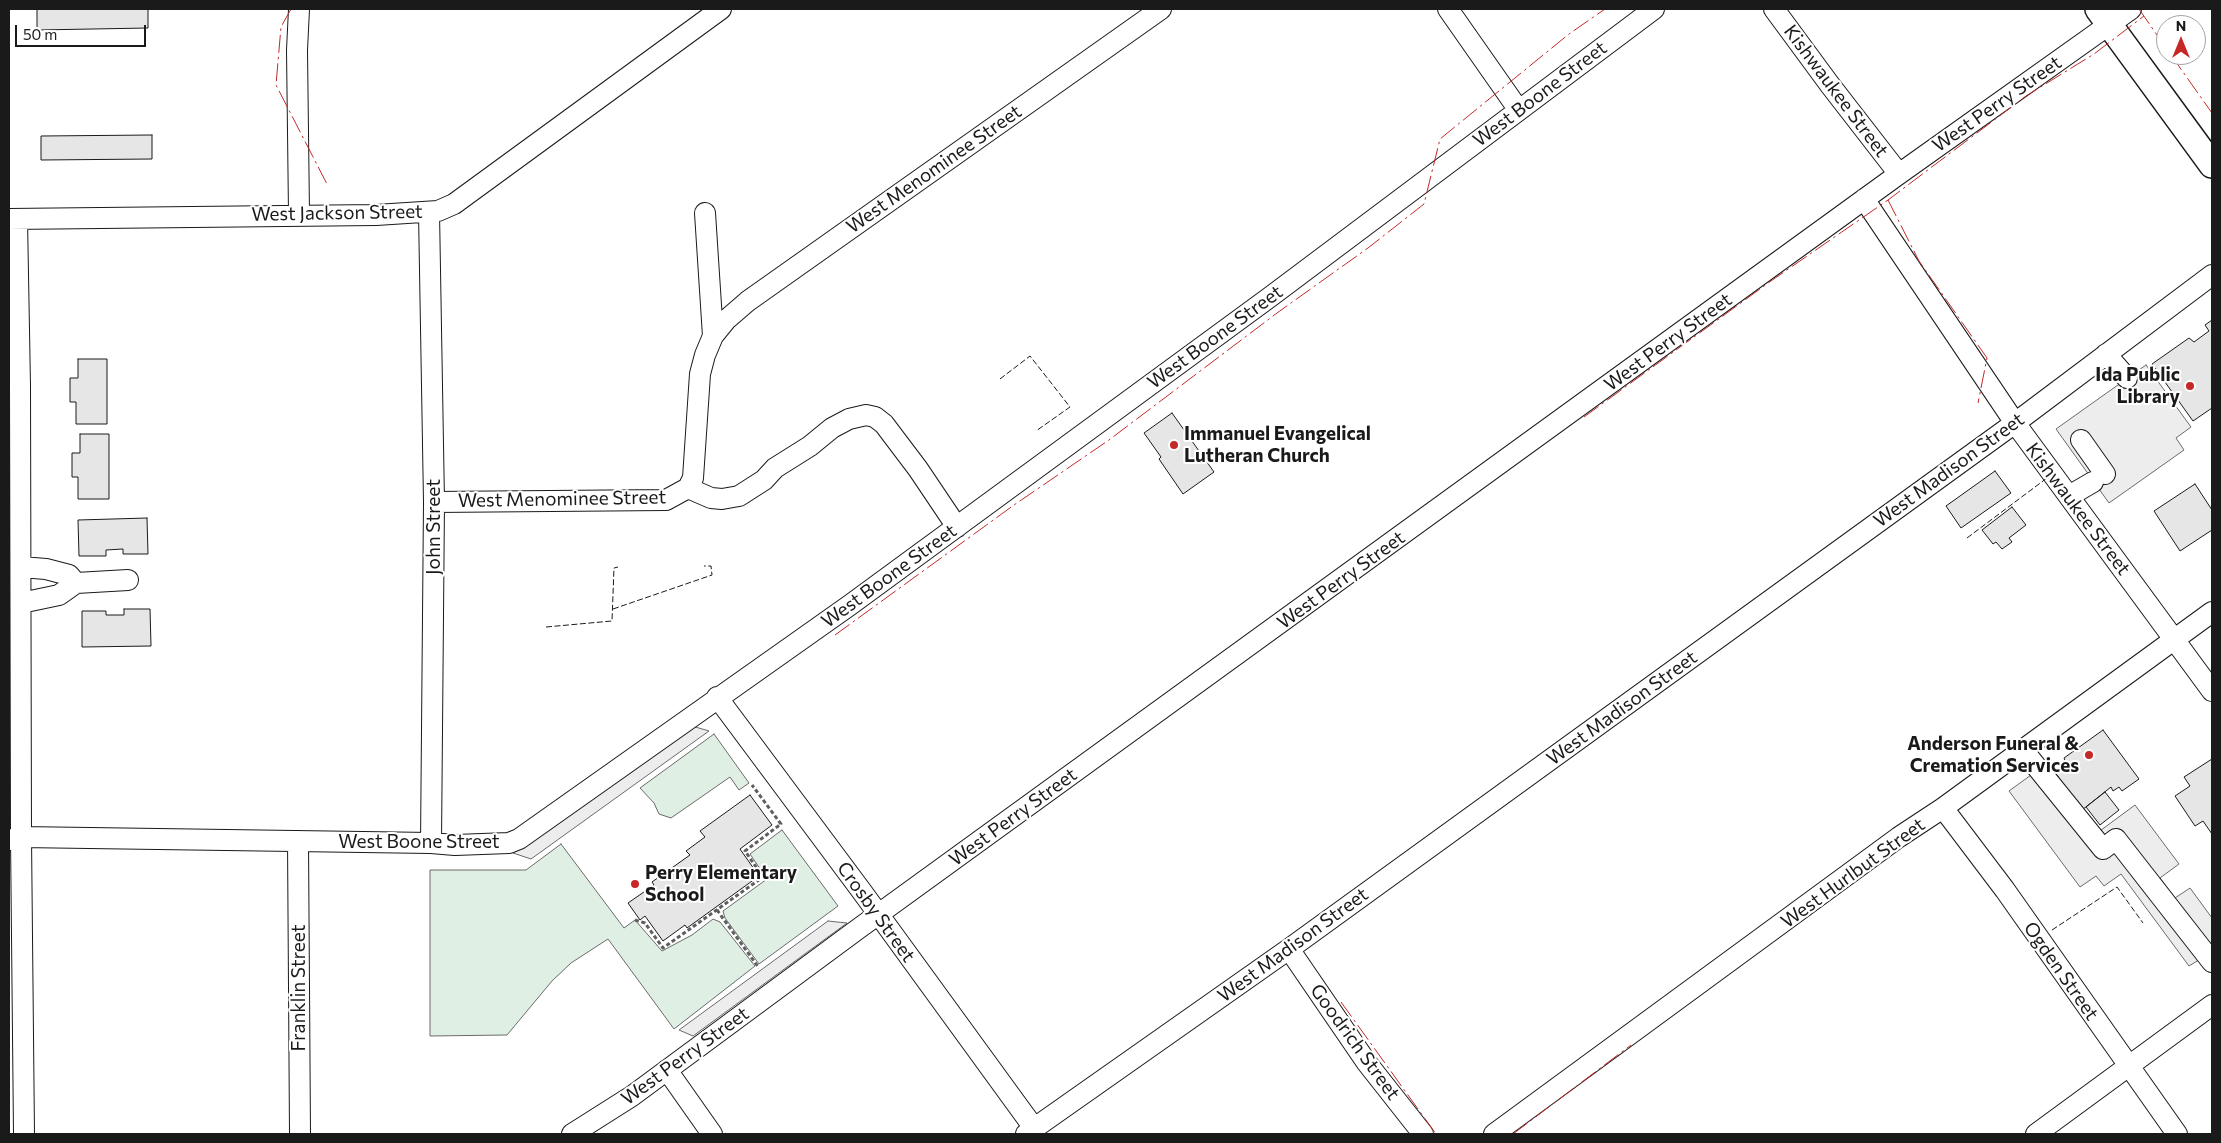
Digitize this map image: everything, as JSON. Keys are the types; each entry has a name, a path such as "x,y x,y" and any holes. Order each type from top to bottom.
{"main road":[{"path":"2104,17 2212,164"}],"street":[{"path":"299,9 297,50 299,214"},
{"name":"West Jackson Street","path":"13,219 299,214 376,215 438,211 454,204 721,9"},
{"name":"West Menominee Street","path":"714,336 726,320 748,301 1161,9"},
{"path":"1448,9 1518,109"},
{"name":"West Boone Street","path":"13,835 455,845 499,844 519,839 957,527 1270,297 1518,109 1654,9"},
{"name":"Kishwaukee Street","path":"1774,9 1899,174"},
{"name":"West Perry Street","path":"572,1134 632,1096 878,915 1899,174 2104,17 2131,9"},
{"name":"Kishwaukee Street","path":"1864,199 2015,423 2212,691"},
{"name":"John Street","path":"429,212 434,502 431,843"},
{"path":"705,212 714,336 705,355 700,374 693,478 688,488 711,498 722,499 739,496 764,480 775,468 810,446 832,428 849,419 866,415 874,417 884,424 918,469 957,527"},
{"path":"13,219 17,563 20,603 15,646 13,835 24,1134"},
{"name":"West Madison Street","path":"1030,1131 1288,949 2015,423 2212,275"},
{"path":"2106,354 2127,378"},
{"path":"2069,496 2099,478 2081,440"},
{"name":"West Menominee Street","path":"434,502 666,500 688,488"},
{"path":"17,563 69,575 76,583"},
{"path":"20,603 59,595 76,583 128,580"},
{"name":"West Hurlbut Street","path":"1494,1134 1899,837 1943,808 2212,612"},
{"name":"Crosby Street","path":"717,697 878,915 1030,1131"},
{"path":"2023,750 2103,849 2116,839 2212,962"},
{"name":"Ogden Street","path":"1943,808 2005,890 2177,1134"},
{"name":"Franklin Street","path":"298,841 300,1134"},
{"name":"Goodrich Street","path":"1288,949 1367,1063 1423,1134"},
{"path":"2036,1134 2130,1068 2212,1005"},
{"path":"667,1070 712,1134"}],"path":[{"path":"635,920 644,923 663,948 763,877 744,852 781,824 752,785"},
{"path":"717,910 759,968"}],"green space":[{"path":"714,734 749,783 739,790 730,777 671,818 659,814 654,803 640,788"},
{"path":"782,830 838,906 759,964 725,918 723,911 767,879 750,854"},
{"path":"561,844 624,928 635,920 662,951 692,935 713,919 720,922 755,966 674,1029 608,939 571,963 552,981 507,1035 430,1036 430,870 526,870"}],"shaded area":[{"path":"2146,365 2191,427 2176,438 2184,450 2109,503 2056,429"},
{"path":"692,726 709,731 531,859 513,853"},
{"path":"2042,767 2093,836 2135,805 2179,864 2160,878 2175,898 2190,888 2212,918 2212,952 2189,966 2121,874 2104,886 2096,876 2080,887 2009,791"},
{"path":"828,921 847,923 693,1036 679,1030"}],"building":[{"path":"37,9 148,9 148,28 37,30"},
{"path":"152,135 152,159 41,160 41,136"},
{"name":"Ida Public Library","path":"2212,320 2212,408 2193,421 2152,364 2189,338 2194,342 2209,331 2205,325"},
{"path":"78,359 107,359 107,424 76,424 76,402 70,402 70,378 78,378"},
{"name":"Immanuel Evangelical Lutheran Church","path":"1172,413 1214,472 1183,494 1144,433"},
{"path":"80,434 109,434 109,499 78,499 78,477 72,477 72,453 80,453"},
{"path":"1995,471 2011,493 1961,528 1946,506"},
{"path":"2195,484 2212,510 2212,530 2180,551 2154,511"},
{"path":"2012,507 2026,525 2009,538 2012,542 2002,549 1996,542 1993,544 1982,530"},
{"path":"147,518 148,554 123,554 123,549 106,550 106,556 79,556 78,520"},
{"path":"124,609 150,609 151,646 82,647 82,611 106,611 106,615 124,615"},
{"path":"2103,730 2139,779 2122,791 2119,787 2113,791 2111,787 2082,810 2054,771 2066,763 2064,758"},
{"path":"2212,759 2212,834 2203,821 2195,826 2175,796 2190,786 2184,777"},
{"path":"2105,792 2119,810 2100,825 2086,807"},
{"path":"750,795 772,825 740,849 759,876 687,928 685,925 663,941 645,916 640,920 628,903 654,885 652,882 690,855 686,851 705,837 700,831"}],"fence":[{"path":"1000,379 1030,356 1070,407 1036,431"},
{"path":"1967,538 2047,478"},
{"path":"613,609 712,575 711,566 704,566"},
{"path":"546,627 612,621 614,568 618,567"},
{"path":"2052,930 2117,887 2143,923"}],"power":[{"path":"291,9 281,27 276,85 328,186"},
{"path":"835,635 1014,505 1109,440 1277,313 1368,248 1424,204 1440,139 1569,34 1605,9"},
{"path":"2139,9 2156,34"},
{"path":"1584,417 1771,281 1888,200 2026,96 2094,54 2144,16"},
{"path":"2178,65 2212,113"},
{"path":"1888,200 1919,261 1987,358 1978,403"},
{"path":"1341,1002 1436,1134"},
{"path":"1513,1134 1631,1045"}],"place":[{"name":"Ida Public Library","path":"2190,386"},
{"name":"Immanuel Evangelical Lutheran Church","path":"1174,445"},
{"name":"Anderson Funeral & Cremation Services","path":"2089,755"},
{"name":"Perry Elementary School","path":"635,884"}]}
